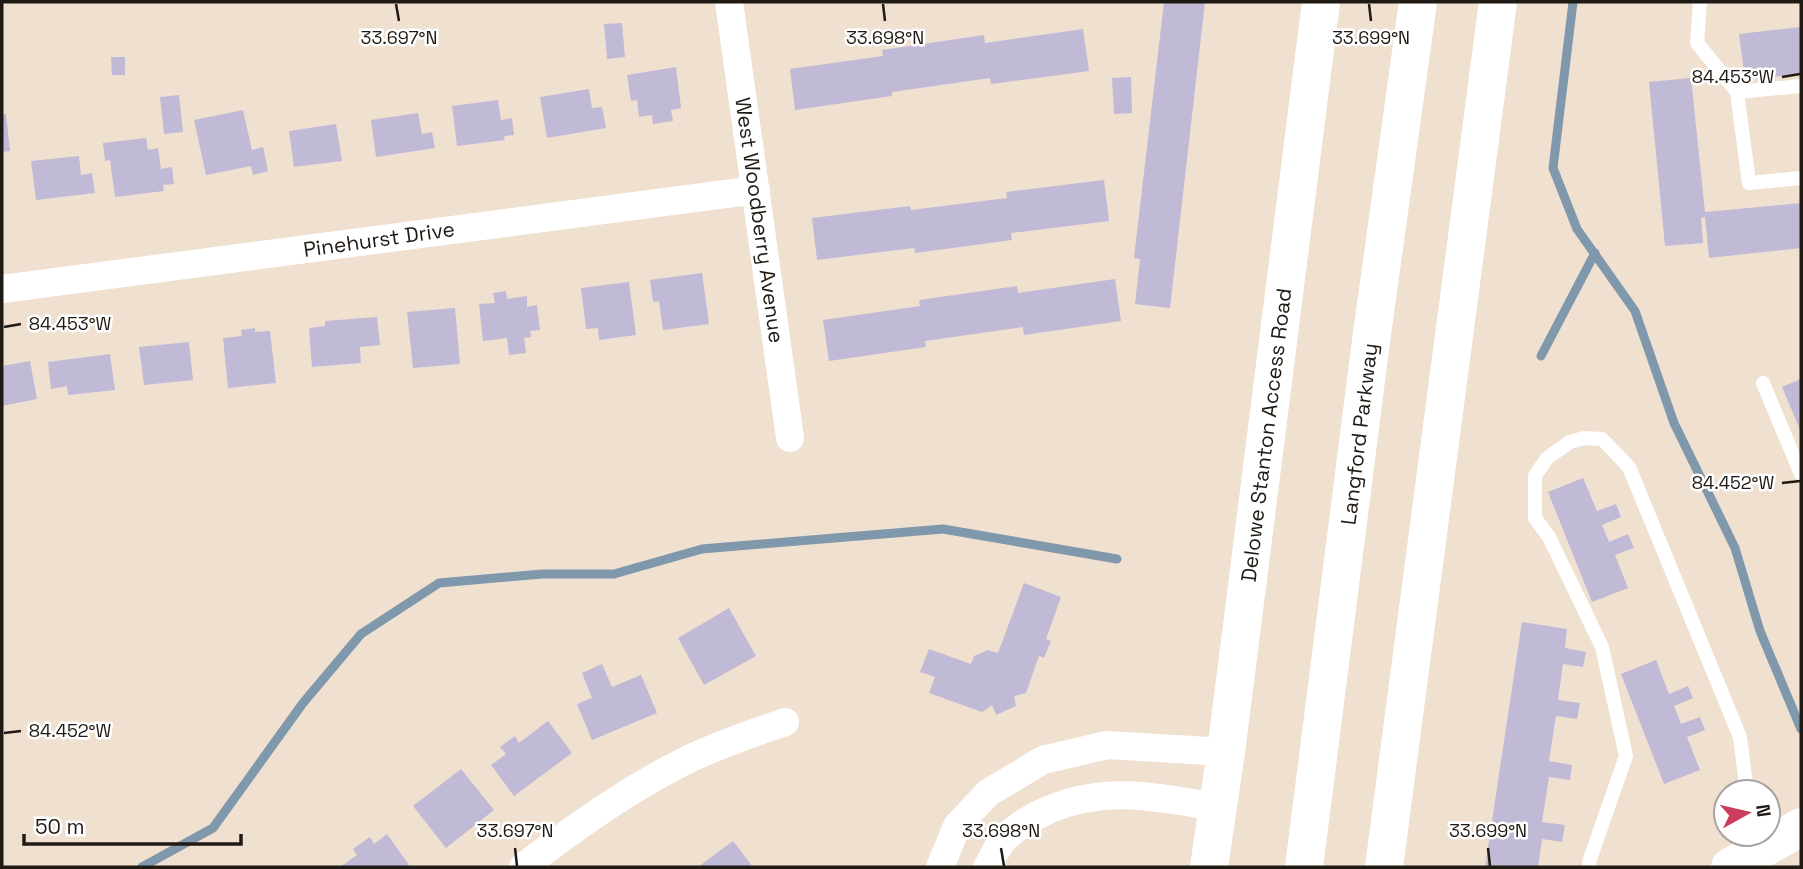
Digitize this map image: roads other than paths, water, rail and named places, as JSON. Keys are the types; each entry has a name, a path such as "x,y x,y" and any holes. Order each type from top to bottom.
{"main road":[{"name":"Delowe Stanton Access Road","path":"1209,867 1321,2"},
{"name":"Langford Parkway","path":"1304,867 1418,2"},
{"path":"1384,867 1498,2"},
{"path":"1782,834 1801,827"},
{"path":"1730,867 1753,848"}],"street":[{"name":"West Woodberry Avenue","path":"729,2 790,438"},
{"name":"Pinehurst Drive","path":"2,289 756,190"},
{"path":"523,867 572,830 640,786 686,761 785,722"},
{"path":"940,867 957,826 988,793 1042,760 1107,746 1226,752"},
{"path":"1026,769 1044,812"},
{"path":"988,867 1001,843 1029,819 1069,801 1097,795 1143,795 1216,807"}],"lane":[{"path":"1700,2 1696,43 1737,92 1749,183 1801,178"},
{"path":"1737,92 1801,86"},
{"path":"1763,383 1801,474"},
{"path":"1590,867 1589,862 1626,756 1602,647 1549,537 1535,518 1535,475 1547,458 1570,442 1584,438 1602,439 1629,467 1740,737 1745,778"}],"waterway":[{"path":"1573,2 1553,168 1577,229 1635,311 1674,423 1735,548 1760,631 1801,729"},
{"path":"1541,356 1595,253"},
{"path":"142,867 213,828 303,703 361,634 439,583 542,574 614,574 702,549 943,529 1117,559"}]}
